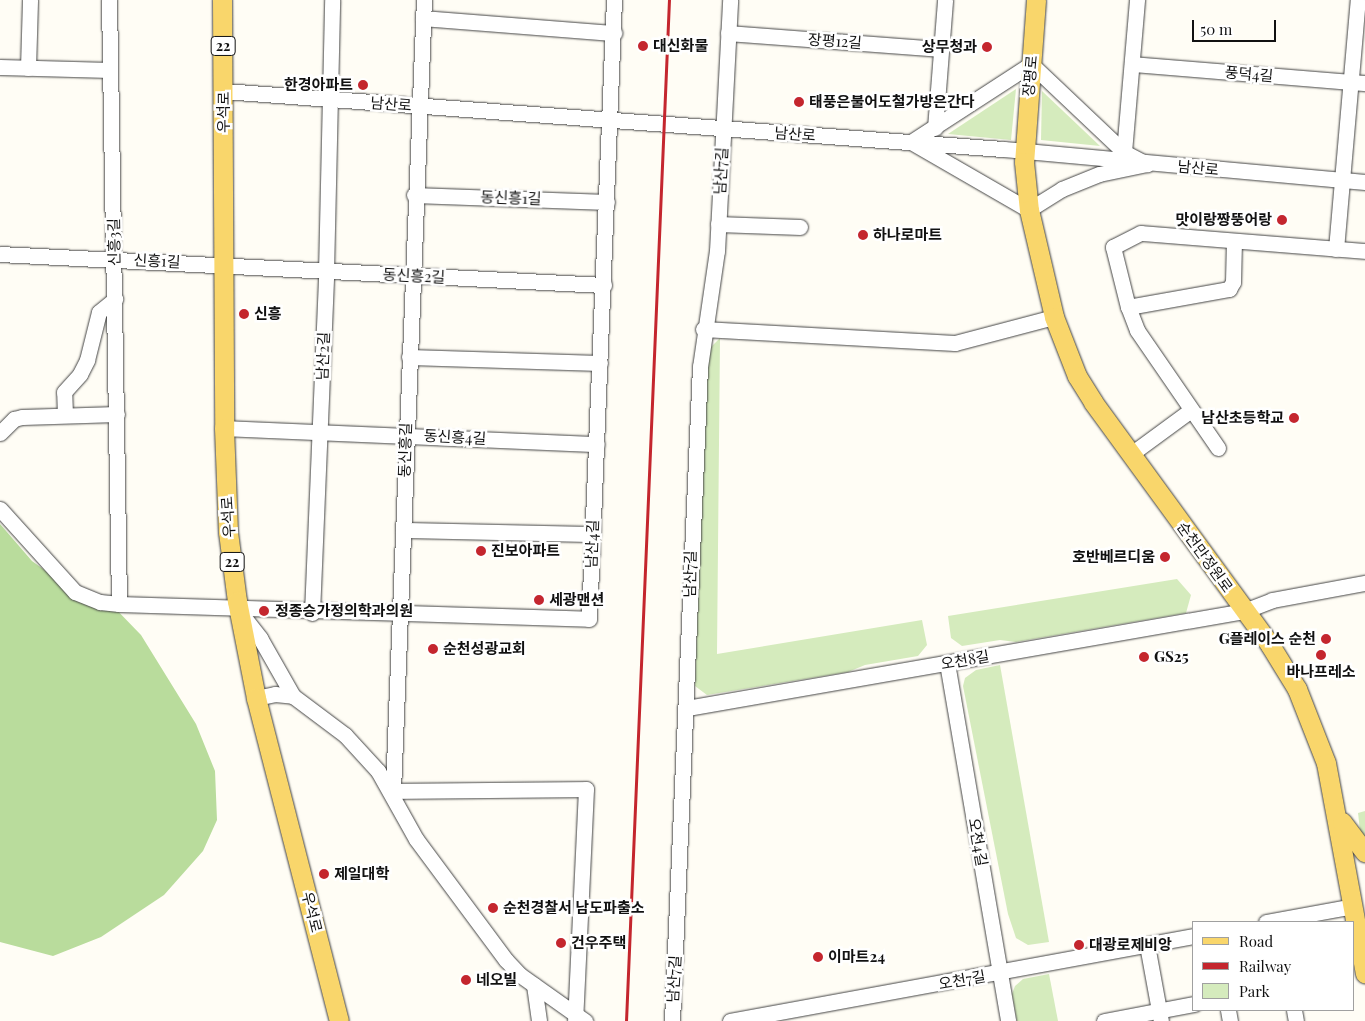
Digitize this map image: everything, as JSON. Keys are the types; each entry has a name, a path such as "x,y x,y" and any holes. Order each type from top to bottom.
{"main road":[{"name":"우석로","path":"222,0 224,91 224,428 228,532 239,611 256,698 339,1021"},
{"name":"장평로","path":"1024,151 1036,0"},
{"name":"순천만정원로","path":"1024,151 1029,210 1054,317 1077,376 1131,454 1270,645 1301,698 1326,763 1359,904 1365,973"},
{"path":"1336,812 1353,841 1365,852"}],"street":[{"path":"28,68 30,0"},
{"name":"신흥3길","path":"109,0 119,604"},
{"name":"남산2길","path":"312,612 332,99 332,0"},
{"name":"동신흥길","path":"391,792 403,530 414,194 424,0"},
{"name":"남산4길","path":"239,611 589,619 608,202 614,0"},
{"name":"남산7길","path":"672,1021 687,708 692,517 703,329 715,269 730,0"},
{"path":"935,128 945,0"},
{"path":"1124,152 1137,0"},
{"path":"1336,249 1343,180 1358,82 1358,0"},
{"path":"423,18 614,33"},
{"name":"장평12길","path":"728,33 941,49"},
{"path":"1031,64 1124,152 1147,164 1099,174 1062,189 1029,210 911,142 1031,64"},
{"name":"풍덕4길","path":"1132,64 1358,82"},
{"path":"0,67 110,70"},
{"name":"남산로","path":"224,91 1024,151 1147,164 1365,182"},
{"name":"동신흥1길","path":"414,194 608,202"},
{"path":"718,224 800,227"},
{"path":"1218,448 1137,330 1128,308 1113,247 1141,233 1365,252"},
{"path":"1128,308 1229,289 1233,282 1234,241"},
{"name":"신흥1길","path":"0,254 114,258 224,265"},
{"name":"동신흥2길","path":"224,265 326,272 604,285"},
{"path":"65,415 64,392 80,374 87,360 99,312 115,299"},
{"path":"703,329 955,344 1054,317"},
{"path":"409,357 600,363"},
{"path":"1131,454 1191,410"},
{"path":"0,434 14,419 65,415 117,414"},
{"name":"동신흥4길","path":"224,428 596,444"},
{"path":"0,509 75,592 100,602 239,611 260,638 293,696 330,721 358,747 391,792 416,839 495,946 520,975 579,1019"},
{"path":"403,530 593,534"},
{"name":"오천8길","path":"687,708 1244,611 1272,600 1365,583"},
{"name":"오천4길","path":"947,663 1008,1021"},
{"path":"256,698 275,694 293,696"},
{"path":"391,792 586,790 579,1019"},
{"path":"1271,921 1359,904"},
{"name":"오천7길","path":"730,1021 1192,936"},
{"path":"1147,945 1160,1015"},
{"path":"534,985 539,1021"},
{"path":"1104,1021 1160,1015 1192,1005"}],"green space":[{"path":"1016,89 1011,140 948,134"},
{"path":"1042,91 1100,146 1041,140"},
{"path":"720,338 717,654 922,620 927,645 918,656 865,665 848,672 707,695 695,686 706,352"},
{"path":"0,524 32,561 75,592 110,603 141,635 196,724 215,771 217,820 203,851 164,895 101,937 53,956 0,942"},
{"path":"1177,579 1191,595 1186,613 1016,642 1000,640 962,646 951,638 948,616"},
{"path":"1000,665 1049,942 1028,945 1016,938 1008,914 963,686 965,678 976,670"},
{"path":"1365,811 1365,838 1360,830 1358,813"},
{"path":"1049,974 1058,1021 1017,1021 1012,994 1015,986 1023,979"}],"railway":[{"path":"626,1021 669,0"}],"place":[{"name":"대신화물","path":"643,46"},
{"name":"상무청과","path":"987,47"},
{"name":"한경아파트","path":"363,85"},
{"name":"태풍은불어도철가방은간다","path":"799,102"},
{"name":"맛이랑짱뚱어랑","path":"1282,220"},
{"name":"하나로마트","path":"863,235"},
{"name":"신흥","path":"244,314"},
{"name":"남산초등학교","path":"1294,418"},
{"name":"진보아파트","path":"481,551"},
{"name":"호반베르디움","path":"1165,557"},
{"name":"세광맨션","path":"539,600"},
{"name":"정종승가정의학과의원","path":"264,611"},
{"name":"G플레이스 순천","path":"1326,639"},
{"name":"순천성광교회","path":"433,649"},
{"name":"바나프레소","path":"1321,655"},
{"name":"GS25","path":"1144,657"},
{"name":"제일대학","path":"324,874"},
{"name":"순천경찰서 남도파출소","path":"493,908"},
{"name":"건우주택","path":"561,943"},
{"name":"대광로제비앙","path":"1079,945"},
{"name":"이마트24","path":"818,957"},
{"name":"네오빌","path":"466,980"}]}
